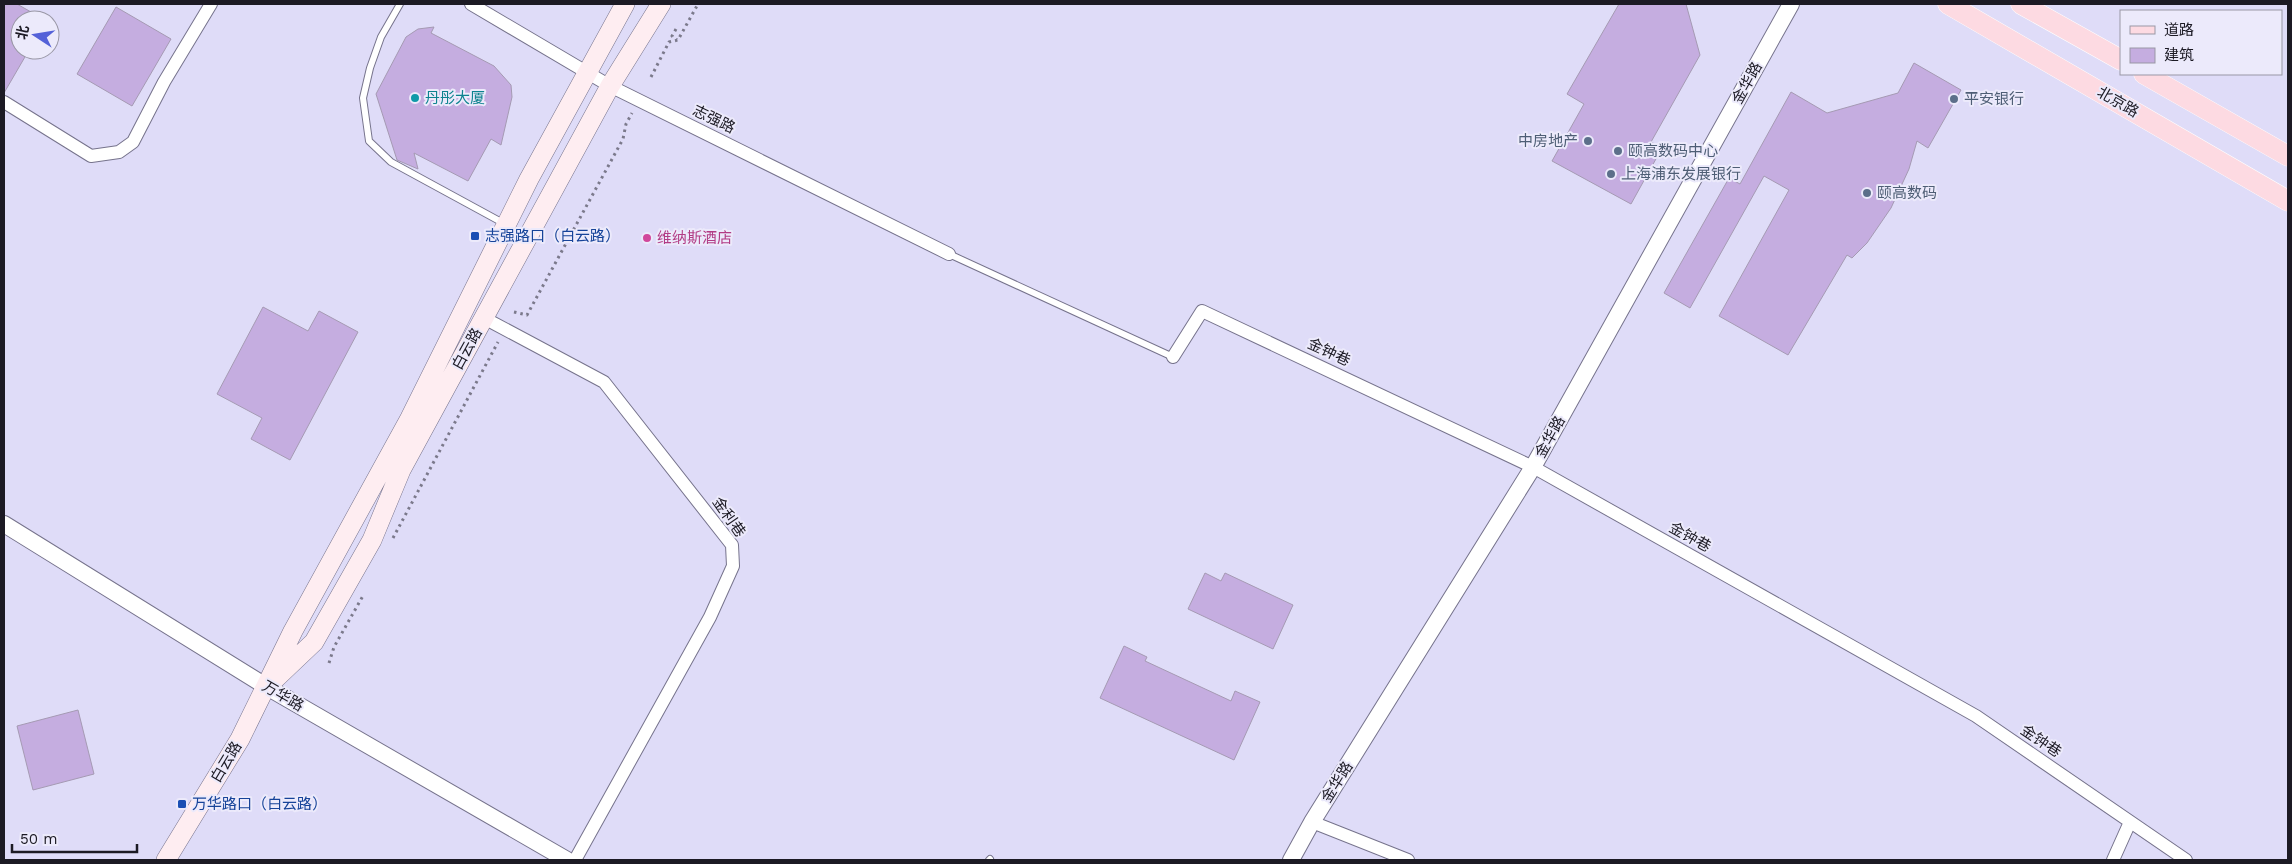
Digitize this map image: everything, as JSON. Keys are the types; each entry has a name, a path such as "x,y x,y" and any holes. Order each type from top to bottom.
{"main road":[{"name":"白云路","path":"166,860 240,739 294,631 410,418 528,179 625,4"},
{"name":"白云路","path":"266,687 314,642 372,540 401,470 610,86 661,4"},
{"name":"北京路","path":"1948,4 2288,201"},
{"path":"2021,4 2120,59"},
{"path":"2146,75 2288,156"}],"street":[{"path":"4,102 91,156 119,152 134,142 164,82 211,4"},
{"name":"志强路","path":"471,4 610,86 949,254"},
{"name":"金华路","path":"1291,860 1312,822 1533,467 1791,4"},
{"name":"金钟巷","path":"1173,357 1202,311 1533,467 1976,716 2186,860"},
{"name":"金利巷","path":"484,318 604,382 732,545 733,566 710,617 575,860"},
{"name":"万华路","path":"4,524 266,687 567,860"},
{"path":"1312,822 1408,860"},
{"path":"2112,860 2130,822"}],"lane":[{"path":"400,4 381,37 368,75 363,98 370,141 391,162 506,224"},
{"path":"949,254 1173,357"}],"path":[{"path":"651,77 669,42 678,40 698,4"},
{"path":"676,29 672,36 678,40"},
{"path":"514,312 526,314 589,204 623,139 626,124 632,113"},
{"path":"520,314 525,308"},
{"path":"389,546 498,342"},
{"path":"329,663 334,647 366,590"}],"building":[{"path":"4,4 17,4 28,10 10,10 10,60 23,60 4,93"},
{"path":"1619,4 1686,4 1700,55 1651,142 1662,148 1631,204 1552,161 1584,104 1567,94"},
{"path":"116,7 171,39 132,106 77,74"},
{"path":"434,27 431,33 494,66 511,85 512,97 501,145 491,139 468,181 414,153 418,169 397,160 376,94 406,37 418,29"},
{"path":"1914,63 1961,90 1928,148 1917,141 1909,169 1891,208 1867,243 1852,258 1847,255 1788,355 1719,316 1789,190 1764,176 1690,308 1664,293 1729,178 1740,184 1791,92 1827,113 1898,93"},
{"path":"263,307 308,331 319,311 358,332 290,460 251,439 262,418 217,394"},
{"path":"1205,573 1221,581 1225,573 1293,605 1273,649 1188,609"},
{"path":"1124,646 1147,657 1145,661 1231,701 1235,691 1260,702 1234,760 1100,698"},
{"path":"78,710 94,774 33,790 17,726"}],"place":[{"name":"丹彤大厦","path":"415,98"},
{"name":"平安银行","path":"1954,99"},
{"name":"中房地产","path":"1588,141"},
{"name":"颐高数码中心","path":"1618,151"},
{"name":"上海浦东发展银行","path":"1611,174"},
{"name":"颐高数码","path":"1867,193"},
{"name":"志强路口（白云路）","path":"475,236"},
{"name":"维纳斯酒店","path":"647,238"},
{"name":"万华路口（白云路）","path":"182,804"}]}
